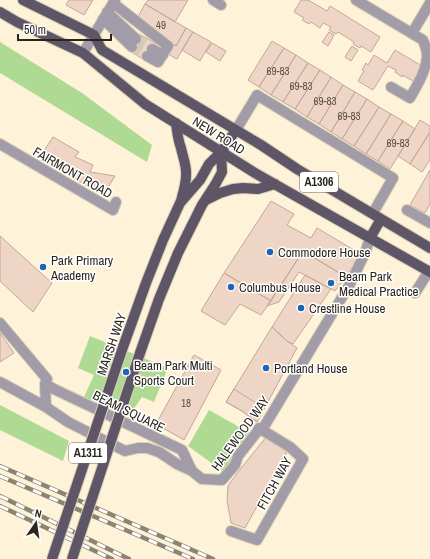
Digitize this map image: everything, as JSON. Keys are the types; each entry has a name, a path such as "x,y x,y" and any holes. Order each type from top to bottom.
{"main road":[{"path":"23,0 94,35"},
{"name":"NEW ROAD","path":"0,12 17,22 83,53 145,104 221,152 429,271"},
{"name":"NEW ROAD","path":"94,35 102,50 430,248"},
{"name":"A1311","path":"176,123 178,139 185,159 186,167 186,182 180,203"},
{"name":"MARSH WAY","path":"52,559 123,347 163,240 180,203 200,180 209,164 221,152 236,130"},
{"name":"A1311","path":"72,559 140,353 160,299 178,253 222,172 221,152"},
{"path":"205,201 220,193 232,189 258,189 275,184"},
{"path":"370,238 377,216"}],"street":[{"path":"356,0 423,40 427,55 420,81 410,98 391,87"},
{"path":"412,33 430,3"},
{"path":"83,53 109,9"},
{"path":"109,9 134,43"},
{"path":"109,9 168,46 163,55 150,52"},
{"path":"236,130 257,95 393,178 377,216"},
{"name":"FAIRMONT ROAD","path":"0,144 22,153 114,206"},
{"path":"407,210 430,223"},
{"name":"HALEWOOD WAY","path":"0,382 68,422 124,451 147,448 159,452 192,471 202,479 222,480 235,465 238,456 259,428 262,430 350,284 365,254 370,238"},
{"path":"415,293 429,271"},
{"path":"0,323 47,379 45,384 49,410"},
{"name":"BEAM SQUARE","path":"45,384 182,450 192,471"},
{"name":"FITCH WAY","path":"231,531 257,540 303,458 290,447 262,430"}],"green space":[{"path":"0,42 82,93 152,145 147,162 0,73"},
{"name":"Beam Park Multi Sports Court","path":"90,336 168,368 154,402 142,397 129,416 84,397 94,375 78,368"},
{"path":"0,405 69,441 63,461 0,430"},
{"path":"209,410 250,433 224,472 188,446"}],"building":[{"path":"69,0 93,0 84,15 66,5"},
{"path":"148,0 188,0 175,22 145,4"},
{"path":"301,0 308,0 327,11 330,6 380,37 371,52 361,46 360,48 353,44 354,42 338,32 336,34 329,30 331,27 323,23 320,28 311,22 309,24 302,20 304,18 294,12"},
{"path":"145,4 186,28 176,46 135,22"},
{"path":"186,28 193,32 177,59 168,54 174,44 176,46"},
{"path":"193,32 211,42 200,61 182,50"},
{"path":"329,32 334,35 328,46 322,42"},
{"path":"139,34 155,43 145,60 129,51"},
{"path":"272,41 284,48 259,87 248,80"},
{"path":"212,43 226,51 220,61 206,52"},
{"path":"352,46 358,50 351,61 345,57"},
{"path":"284,48 296,55 271,95 259,87"},
{"path":"395,50 422,66 413,81 402,75 402,77 395,72 396,70 388,66 373,90 358,81 364,71 362,70 366,63 368,65 374,55 387,63"},
{"path":"296,55 308,63 283,102 271,95"},
{"path":"308,63 320,70 295,109 283,102"},
{"path":"320,70 331,77 307,117 295,109"},
{"path":"331,77 343,85 319,124 307,117"},
{"path":"343,85 355,92 331,132 319,124"},
{"path":"355,92 367,99 342,139 331,132"},
{"path":"367,99 379,107 354,146 342,139"},
{"path":"379,107 391,114 366,154 354,146"},
{"path":"391,114 403,121 378,161 366,154"},
{"path":"420,120 430,126 430,132 410,164 398,156"},
{"path":"403,121 415,129 390,169 378,161"},
{"path":"430,132 430,160 422,172 410,164"},
{"path":"53,137 79,152 75,157 93,165 90,172 115,176 107,189 89,187 40,157"},
{"path":"430,170 430,204 425,213 410,205"},
{"name":"Commodore House","path":"271,201 294,214 287,225 311,238 317,228 359,253 346,277 303,251 271,301 224,273"},
{"name":"Park Primary Academy","path":"0,236 52,283 33,312 0,281"},
{"name":"Beam Park Medical Practice","path":"303,251 346,277 335,291 299,272 279,302 267,306"},
{"name":"Columbus House","path":"224,273 271,301 261,315 240,304 225,325 201,311"},
{"name":"Crestline House","path":"305,275 331,289 293,344 287,341 272,327"},
{"name":"Portland House","path":"272,327 297,348 257,422 226,402"},
{"path":"0,333 14,353 0,362"},
{"path":"194,355 221,370 184,440 156,424"},
{"path":"234,389 264,408 257,422 226,402"},
{"path":"266,437 287,452 245,528 231,523 227,500 228,486"}],"tunnel":[{"path":"136,39 152,49"},
{"path":"132,47 147,56"}],"railway":[{"path":"0,466 213,559"},
{"path":"0,476 193,559"},
{"path":"0,496 129,559"},
{"path":"0,506 112,559"}],"place":[{"name":"Commodore House","path":"270,252"},
{"name":"Park Primary Academy","path":"43,267"},
{"name":"Beam Park Medical Practice","path":"331,283"},
{"name":"Columbus House","path":"231,287"},
{"name":"Crestline House","path":"301,308"},
{"name":"Portland House","path":"266,368"},
{"name":"Beam Park Multi Sports Court","path":"126,372"}]}
